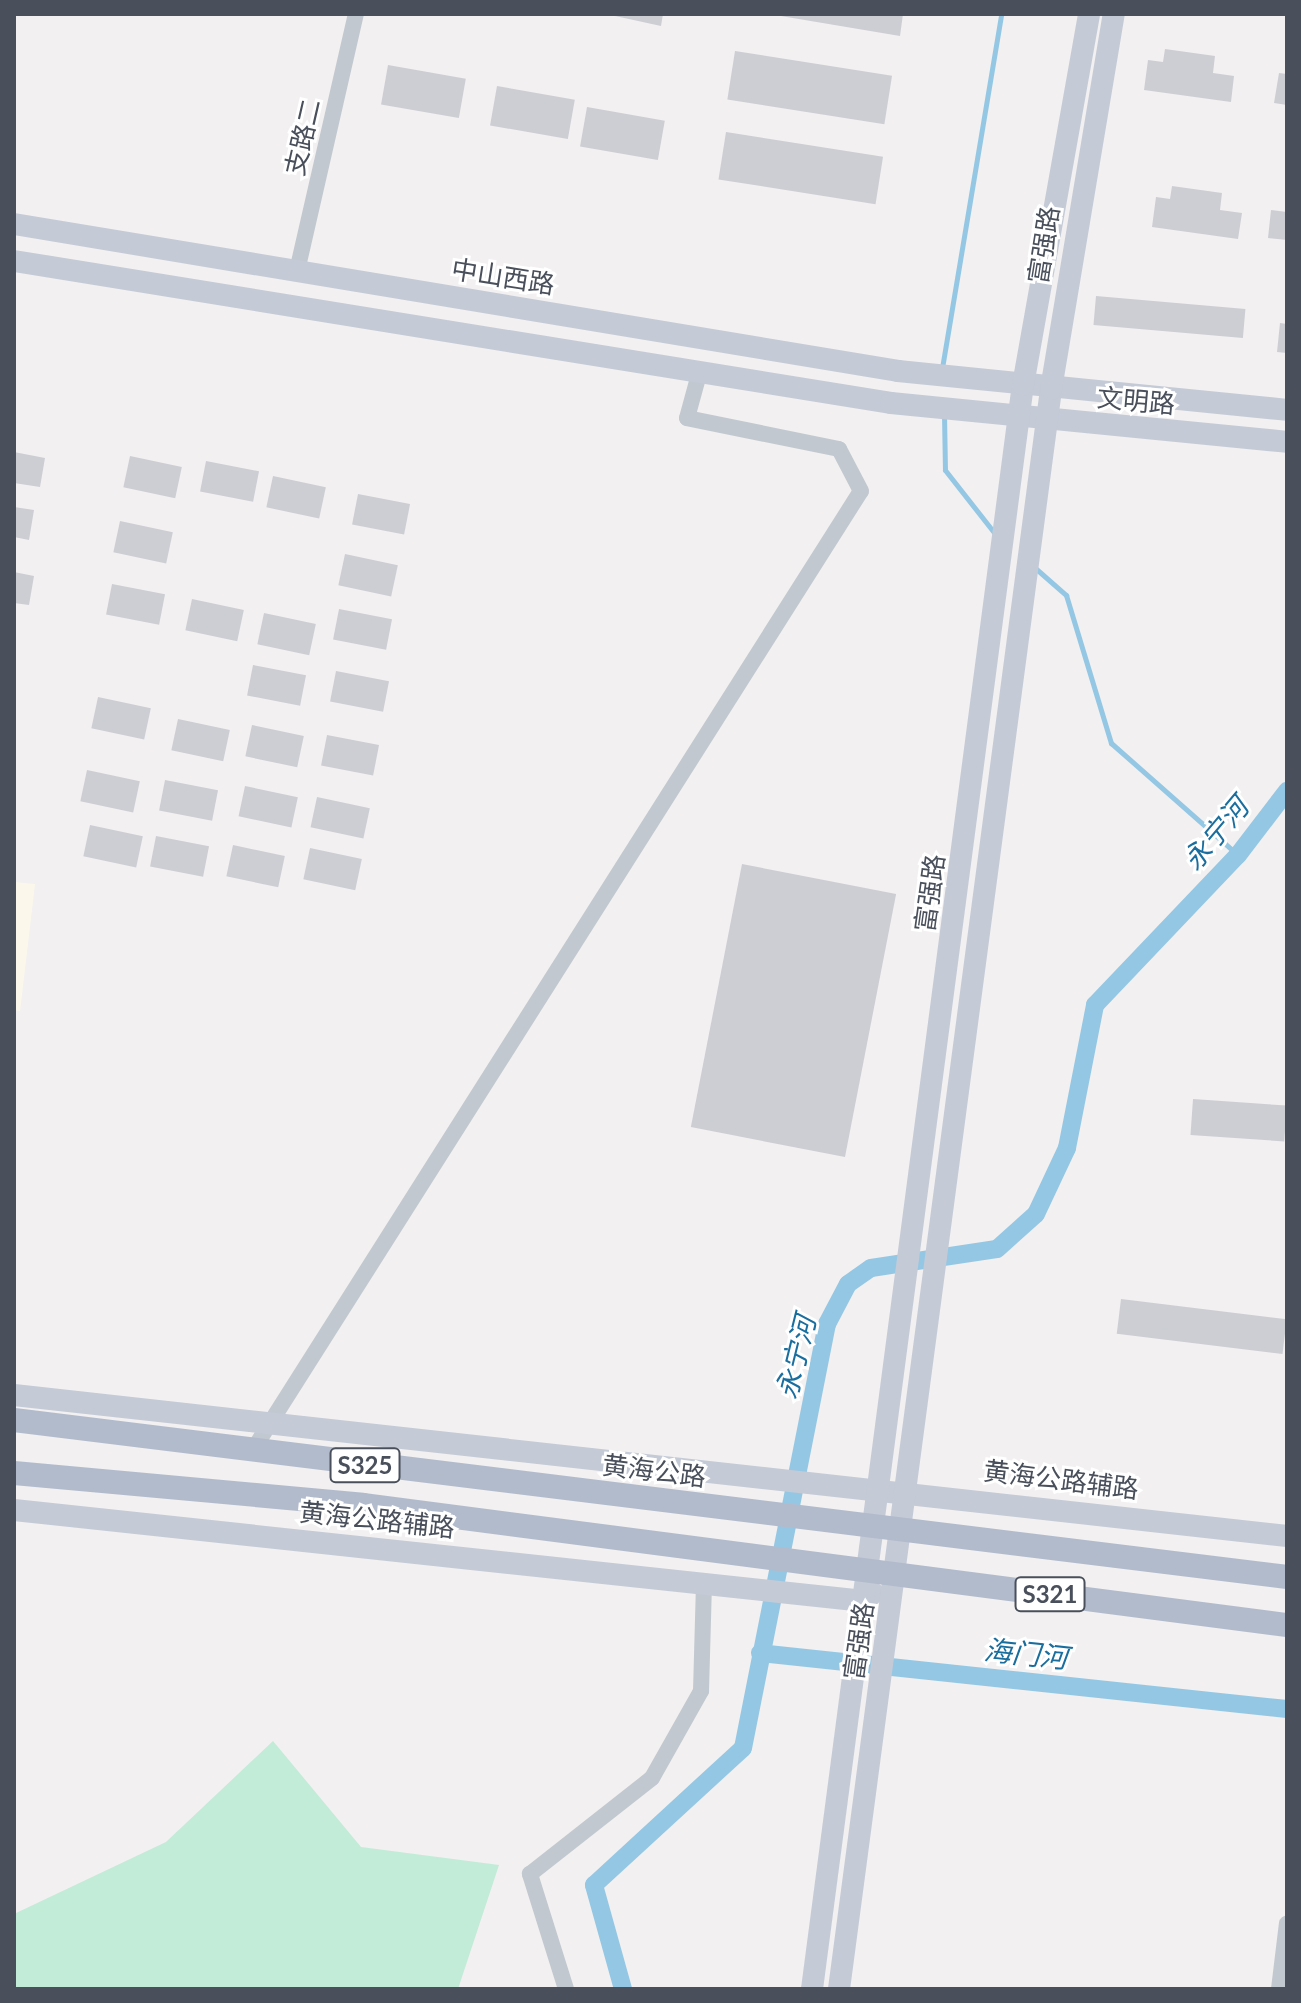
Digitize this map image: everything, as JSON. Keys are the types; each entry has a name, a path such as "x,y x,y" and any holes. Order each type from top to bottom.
{"main road":[{"name":"富强路","path":"812,1989 876,1528 916,1193 1000,601 1023,385 1089,14"},
{"name":"富强路","path":"839,1989 902,1531 943,1191 1026,610 1051,389 1114,14"},
{"name":"中山西路","path":"14,224 898,371 984,381"},
{"path":"14,261 699,374"},
{"name":"文明路","path":"699,374 891,403 1287,442"},
{"name":"文明路","path":"984,381 1287,410"},
{"path":"14,1395 269,1425"},
{"name":"黄海公路","path":"14,1420 1287,1577"},
{"name":"黄海公路辅路","path":"269,1425 907,1490 1287,1536"},
{"name":"S325","path":"14,1473 363,1505 813,1564"},
{"name":"黄海公路辅路","path":"14,1510 864,1601"},
{"name":"S321","path":"813,1564 1287,1625"},
{"path":"864,1601 896,1575"}],"street":[{"name":"支路二","path":"297,271 356,14"},
{"path":"253,1450 861,491 839,449 687,418 699,374"},
{"path":"566,1989 530,1874 652,1778 701,1691 704,1583"},
{"path":"1279,1989 1287,1923"}],"shaded area":[{"path":"14,882 35,884 20,1011 14,1010"}],"green space":[{"path":"273,1741 361,1847 499,1865 458,1989 14,1989 14,1914 166,1842"}],"building":[{"path":"606,14 663,14 661,26"},
{"path":"769,14 903,14 900,36"},
{"path":"1165,49 1215,56 1213,73 1234,76 1231,102 1144,90 1148,60 1163,62"},
{"path":"735,51 892,76 884,124 727,99"},
{"path":"388,65 466,79 459,118 381,104"},
{"path":"1279,73 1287,74 1287,105 1274,103"},
{"path":"497,86 575,100 568,139 490,125"},
{"path":"587,107 665,121 658,160 580,146"},
{"path":"726,132 883,157 876,204 718,179"},
{"path":"1172,186 1222,193 1220,210 1242,213 1238,239 1152,227 1156,197 1170,199"},
{"path":"1271,210 1287,212 1287,240 1268,238"},
{"path":"1096,296 1245,309 1243,338 1093,325"},
{"path":"1280,323 1287,324 1287,353 1277,352"},
{"path":"14,452 45,458 40,487 14,483"},
{"path":"130,456 182,467 175,498 123,487"},
{"path":"206,461 259,471 253,502 200,491"},
{"path":"273,476 326,487 319,519 266,507"},
{"path":"358,494 410,504 404,535 352,524"},
{"path":"14,507 34,510 29,540 14,537"},
{"path":"120,521 173,532 166,564 113,552"},
{"path":"345,554 398,565 391,597 338,585"},
{"path":"14,572 34,576 29,605 14,603"},
{"path":"112,584 165,594 159,625 106,614"},
{"path":"192,599 244,610 237,641 185,630"},
{"path":"339,609 392,619 386,650 333,639"},
{"path":"264,613 316,624 309,655 257,644"},
{"path":"253,665 306,675 300,706 247,695"},
{"path":"336,671 389,681 383,712 330,701"},
{"path":"98,697 151,708 144,740 91,728"},
{"path":"178,719 230,730 223,761 171,750"},
{"path":"252,725 304,736 297,767 245,756"},
{"path":"327,735 379,745 373,776 321,765"},
{"path":"87,770 140,781 133,813 80,801"},
{"path":"165,780 218,790 212,821 159,810"},
{"path":"245,786 298,797 291,828 239,816"},
{"path":"317,797 370,808 363,839 311,827"},
{"path":"90,825 143,836 136,868 83,856"},
{"path":"156,836 209,846 203,877 150,866"},
{"path":"233,845 285,856 278,887 226,876"},
{"path":"310,848 362,859 355,890 303,879"},
{"path":"742,864 896,894 845,1157 691,1127"},
{"path":"1193,1099 1287,1106 1284,1141 1190,1135"},
{"path":"1121,1299 1287,1319 1282,1354 1117,1334"}],"waterway":[{"path":"942,368 1001,14"},
{"path":"944,414 945,470 996,535"},
{"path":"1034,567 1066,595 1111,743 1238,855"},
{"name":"永宁河","path":"623,1989 594,1885 743,1748 827,1324 848,1284 871,1268 997,1249 1036,1214 1067,1148 1095,1005 1238,855 1287,791"},
{"name":"海门河","path":"760,1653 1287,1709"}]}
